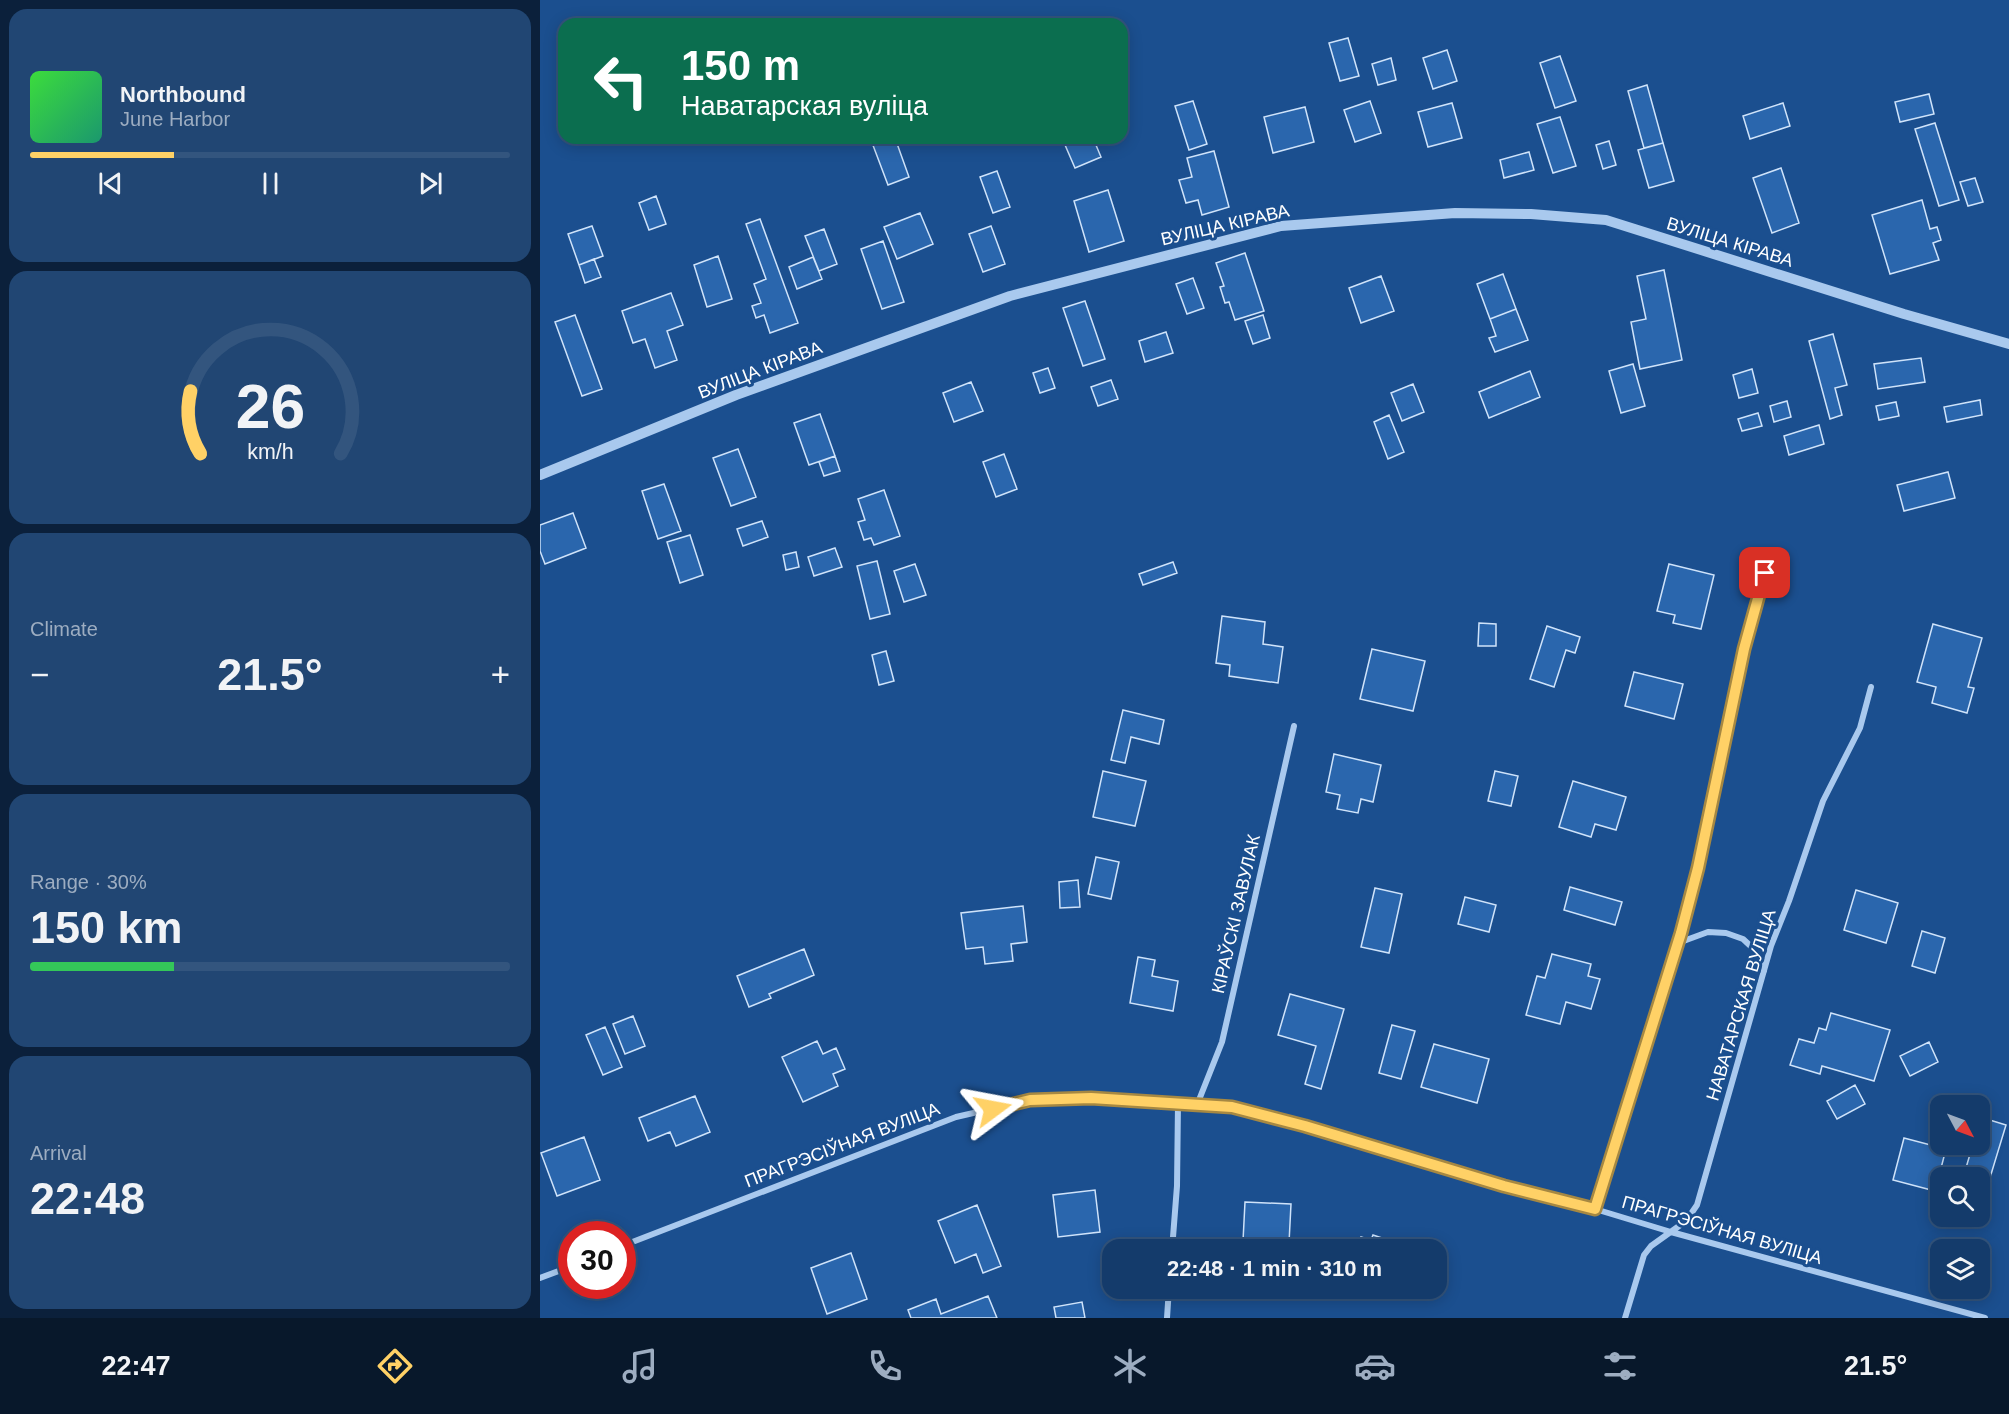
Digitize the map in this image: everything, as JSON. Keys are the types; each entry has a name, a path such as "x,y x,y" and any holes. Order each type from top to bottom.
{"street":[{"name":"ВУЛІЦА КІРАВА","path":"540,475 736,395 1010,296 1281,226 1455,213 1531,214 1606,220 1904,314 2009,344"},
{"path":"1595,1209 1678,944 1698,868 1744,649 1770,554"},
{"name":"НАВАТАРСКАЯ ВУЛІЦА","path":"1625,1318 1644,1255 1651,1246 1686,1221 1698,1205 1771,946 1823,801 1860,728 1871,687"},
{"name":"КІРАЎСКІ ЗАВУЛАК","path":"1197,1105 1222,1042 1294,726"},
{"path":"1678,944 1708,932 1734,936 1743,939 1757,952 1764,972"},
{"name":"ПРАГРЭСІЎНАЯ ВУЛІЦА","path":"636,1241 956,1117 1030,1100 1091,1098 1232,1107 1305,1126 1504,1186 1595,1209 1985,1318"},
{"path":"1173,1239 1177,1186 1178,1104"},
{"path":"540,1278 558,1271"},
{"path":"1167,1318 1168,1299"}],"building":[{"path":"1348,38 1359,76 1340,81 1329,43"},
{"path":"1447,50 1457,81 1433,89 1423,58"},
{"path":"1560,56 1576,101 1555,108 1540,63"},
{"path":"1391,58 1396,80 1378,85 1372,64"},
{"path":"1647,85 1663,143 1644,148 1628,91"},
{"path":"1929,94 1934,114 1900,122 1895,102"},
{"path":"1193,101 1207,144 1189,150 1175,106"},
{"path":"1370,101 1381,133 1355,142 1344,110"},
{"path":"1452,103 1462,138 1428,147 1418,112"},
{"path":"1783,103 1790,126 1750,139 1743,116"},
{"path":"1305,107 1314,142 1273,153 1264,117"},
{"path":"1560,117 1576,166 1553,173 1537,124"},
{"path":"1935,123 1959,200 1939,206 1915,129"},
{"path":"1609,141 1616,165 1603,169 1596,145"},
{"path":"1663,143 1674,181 1649,188 1638,150"},
{"path":"873,144 897,144 909,177 888,185"},
{"path":"1065,144 1096,144 1101,157 1075,168"},
{"path":"1214,151 1229,207 1202,215 1198,200 1186,203 1179,180 1192,177 1187,158"},
{"path":"1529,152 1534,170 1504,178 1500,160"},
{"path":"1781,168 1799,223 1772,233 1753,178"},
{"path":"997,171 1010,207 993,213 980,177"},
{"path":"1975,178 1983,202 1968,206 1960,182"},
{"path":"1108,190 1124,241 1089,252 1074,201"},
{"path":"656,196 666,224 649,230 639,203"},
{"path":"1922,200 1930,229 1937,227 1941,240 1933,243 1939,260 1890,274 1872,215"},
{"path":"920,213 933,244 897,259 884,227"},
{"path":"760,219 798,323 770,333 764,315 756,318 752,306 761,303 754,284 766,279 746,224"},
{"path":"592,226 603,256 579,265 568,234"},
{"path":"991,226 1005,264 983,272 969,234"},
{"path":"824,229 837,264 819,271 805,236"},
{"path":"883,241 904,302 882,309 861,249"},
{"path":"1245,253 1264,311 1235,320 1229,302 1225,303 1220,287 1224,286 1216,263"},
{"path":"718,256 732,299 707,307 694,265"},
{"path":"813,257 822,279 797,289 789,267"},
{"path":"594,259 601,277 585,283 579,265"},
{"path":"1664,270 1682,360 1640,369 1631,322 1646,319 1637,276"},
{"path":"1503,274 1516,309 1490,319 1477,284"},
{"path":"1381,276 1394,311 1361,323 1349,288"},
{"path":"1193,278 1204,308 1187,314 1176,284"},
{"path":"671,293 683,325 667,331 677,360 655,368 645,339 633,343 622,311"},
{"path":"1085,301 1105,359 1083,366 1063,308"},
{"path":"1516,309 1528,340 1495,352 1489,338 1496,336 1490,319"},
{"path":"575,315 602,389 582,396 555,322"},
{"path":"1263,315 1270,338 1253,344 1245,321"},
{"path":"1166,332 1173,353 1145,362 1139,341"},
{"path":"1833,334 1847,385 1835,388 1842,415 1830,419 1809,341"},
{"path":"1921,358 1925,382 1878,389 1874,364"},
{"path":"1633,364 1645,406 1621,413 1609,371"},
{"path":"1048,368 1055,388 1040,393 1033,373"},
{"path":"1752,369 1758,393 1739,398 1733,375"},
{"path":"1530,371 1540,397 1489,418 1479,392"},
{"path":"1111,380 1118,399 1098,406 1091,387"},
{"path":"971,382 983,411 954,422 943,393"},
{"path":"1413,384 1424,412 1402,421 1391,393"},
{"path":"1980,400 1982,415 1947,422 1944,407"},
{"path":"1787,401 1791,417 1774,422 1770,406"},
{"path":"1896,402 1899,416 1879,420 1876,406"},
{"path":"1758,413 1762,426 1742,431 1738,419"},
{"path":"820,414 835,456 809,465 794,423"},
{"path":"1389,415 1404,452 1388,459 1374,422"},
{"path":"1819,425 1824,444 1789,455 1784,436"},
{"path":"738,449 756,497 731,506 713,458"},
{"path":"1004,454 1017,489 996,497 983,462"},
{"path":"835,456 840,471 824,476 819,462"},
{"path":"1948,472 1955,498 1904,511 1897,485"},
{"path":"664,484 681,531 658,539 642,491"},
{"path":"884,490 900,536 874,545 871,538 864,540 858,522 865,520 858,499"},
{"path":"573,513 586,548 545,564 540,551 540,525"},
{"path":"762,521 768,537 743,546 737,529"},
{"path":"690,535 703,575 680,583 667,542"},
{"path":"835,548 842,567 814,576 808,557"},
{"path":"796,552 799,567 786,570 783,555"},
{"path":"877,561 890,614 870,619 857,566"},
{"path":"1173,562 1177,573 1143,585 1139,574"},
{"path":"915,564 926,595 904,602 894,571"},
{"path":"1669,564 1714,575 1701,629 1673,623 1675,615 1657,611"},
{"path":"1222,616 1265,622 1263,644 1283,647 1278,683 1229,676 1230,665 1216,663"},
{"path":"1479,623 1496,624 1496,646 1478,646"},
{"path":"1933,624 1982,638 1968,687 1974,688 1967,713 1932,703 1936,687 1917,682"},
{"path":"1547,626 1580,637 1575,653 1566,650 1554,687 1530,679"},
{"path":"1372,649 1425,661 1413,711 1360,699"},
{"path":"886,651 894,681 879,685 872,655"},
{"path":"1634,672 1683,684 1674,719 1625,706"},
{"path":"1123,710 1164,720 1159,744 1131,737 1125,763 1111,760"},
{"path":"1334,754 1381,765 1373,802 1361,799 1358,813 1337,809 1340,795 1326,792"},
{"path":"1103,771 1146,781 1135,826 1093,817"},
{"path":"1495,771 1518,776 1511,806 1488,801"},
{"path":"1573,781 1626,797 1616,830 1595,824 1591,837 1559,827"},
{"path":"1096,857 1119,862 1111,899 1088,894"},
{"path":"1078,880 1080,907 1060,908 1059,882"},
{"path":"1570,887 1622,902 1615,925 1564,910"},
{"path":"1375,888 1402,894 1389,953 1361,947"},
{"path":"1856,890 1898,903 1886,943 1844,930"},
{"path":"1465,897 1496,905 1489,932 1458,924"},
{"path":"1023,906 1027,942 1011,944 1013,961 985,964 983,947 966,949 961,913"},
{"path":"1922,931 1945,938 1935,973 1912,966"},
{"path":"804,949 814,975 769,994 771,998 749,1007 737,976"},
{"path":"1552,954 1591,964 1588,976 1600,979 1591,1009 1566,1002 1560,1024 1526,1015 1537,976 1545,978"},
{"path":"1138,957 1155,960 1152,976 1178,981 1173,1011 1130,1003"},
{"path":"1290,994 1344,1009 1321,1089 1305,1084 1316,1046 1278,1035"},
{"path":"1831,1013 1890,1030 1874,1081 1822,1066 1820,1074 1790,1065 1799,1039 1814,1043 1819,1028 1826,1030"},
{"path":"633,1016 645,1046 625,1054 613,1024"},
{"path":"1392,1025 1415,1031 1401,1079 1379,1073"},
{"path":"605,1027 622,1067 603,1075 586,1035"},
{"path":"817,1041 823,1054 836,1048 845,1069 833,1074 838,1086 803,1102 782,1057"},
{"path":"1929,1042 1938,1062 1910,1076 1900,1056"},
{"path":"1434,1044 1489,1059 1477,1103 1421,1087"},
{"path":"1855,1085 1865,1104 1837,1119 1827,1101"},
{"path":"695,1096 710,1132 676,1146 670,1132 648,1141 639,1118"},
{"path":"1990,1120 2006,1125 1990,1178 1990,1167 1966,1167 1970,1155 1990,1155"},
{"path":"584,1137 600,1180 557,1196 541,1153"},
{"path":"1904,1138 1930,1145 1930,1155 1944,1155 1941,1167 1930,1167 1930,1190 1893,1180"},
{"path":"1095,1190 1100,1232 1058,1237 1053,1195"},
{"path":"1245,1202 1291,1204 1289,1239 1243,1239"},
{"path":"977,1205 1001,1266 983,1273 976,1254 955,1263 938,1221"},
{"path":"1373,1235 1385,1239 1371,1239"},
{"path":"851,1253 867,1299 827,1314 811,1268"},
{"path":"988,1296 997,1318 911,1318 908,1310 936,1299 941,1314"},
{"path":"1082,1302 1085,1318 1056,1318 1054,1307"}],"route":[{"path":"993,1109 1030,1100 1091,1098 1232,1107 1305,1126 1504,1186 1595,1209 1681,933 1698,868 1744,649 1765,573"}]}
